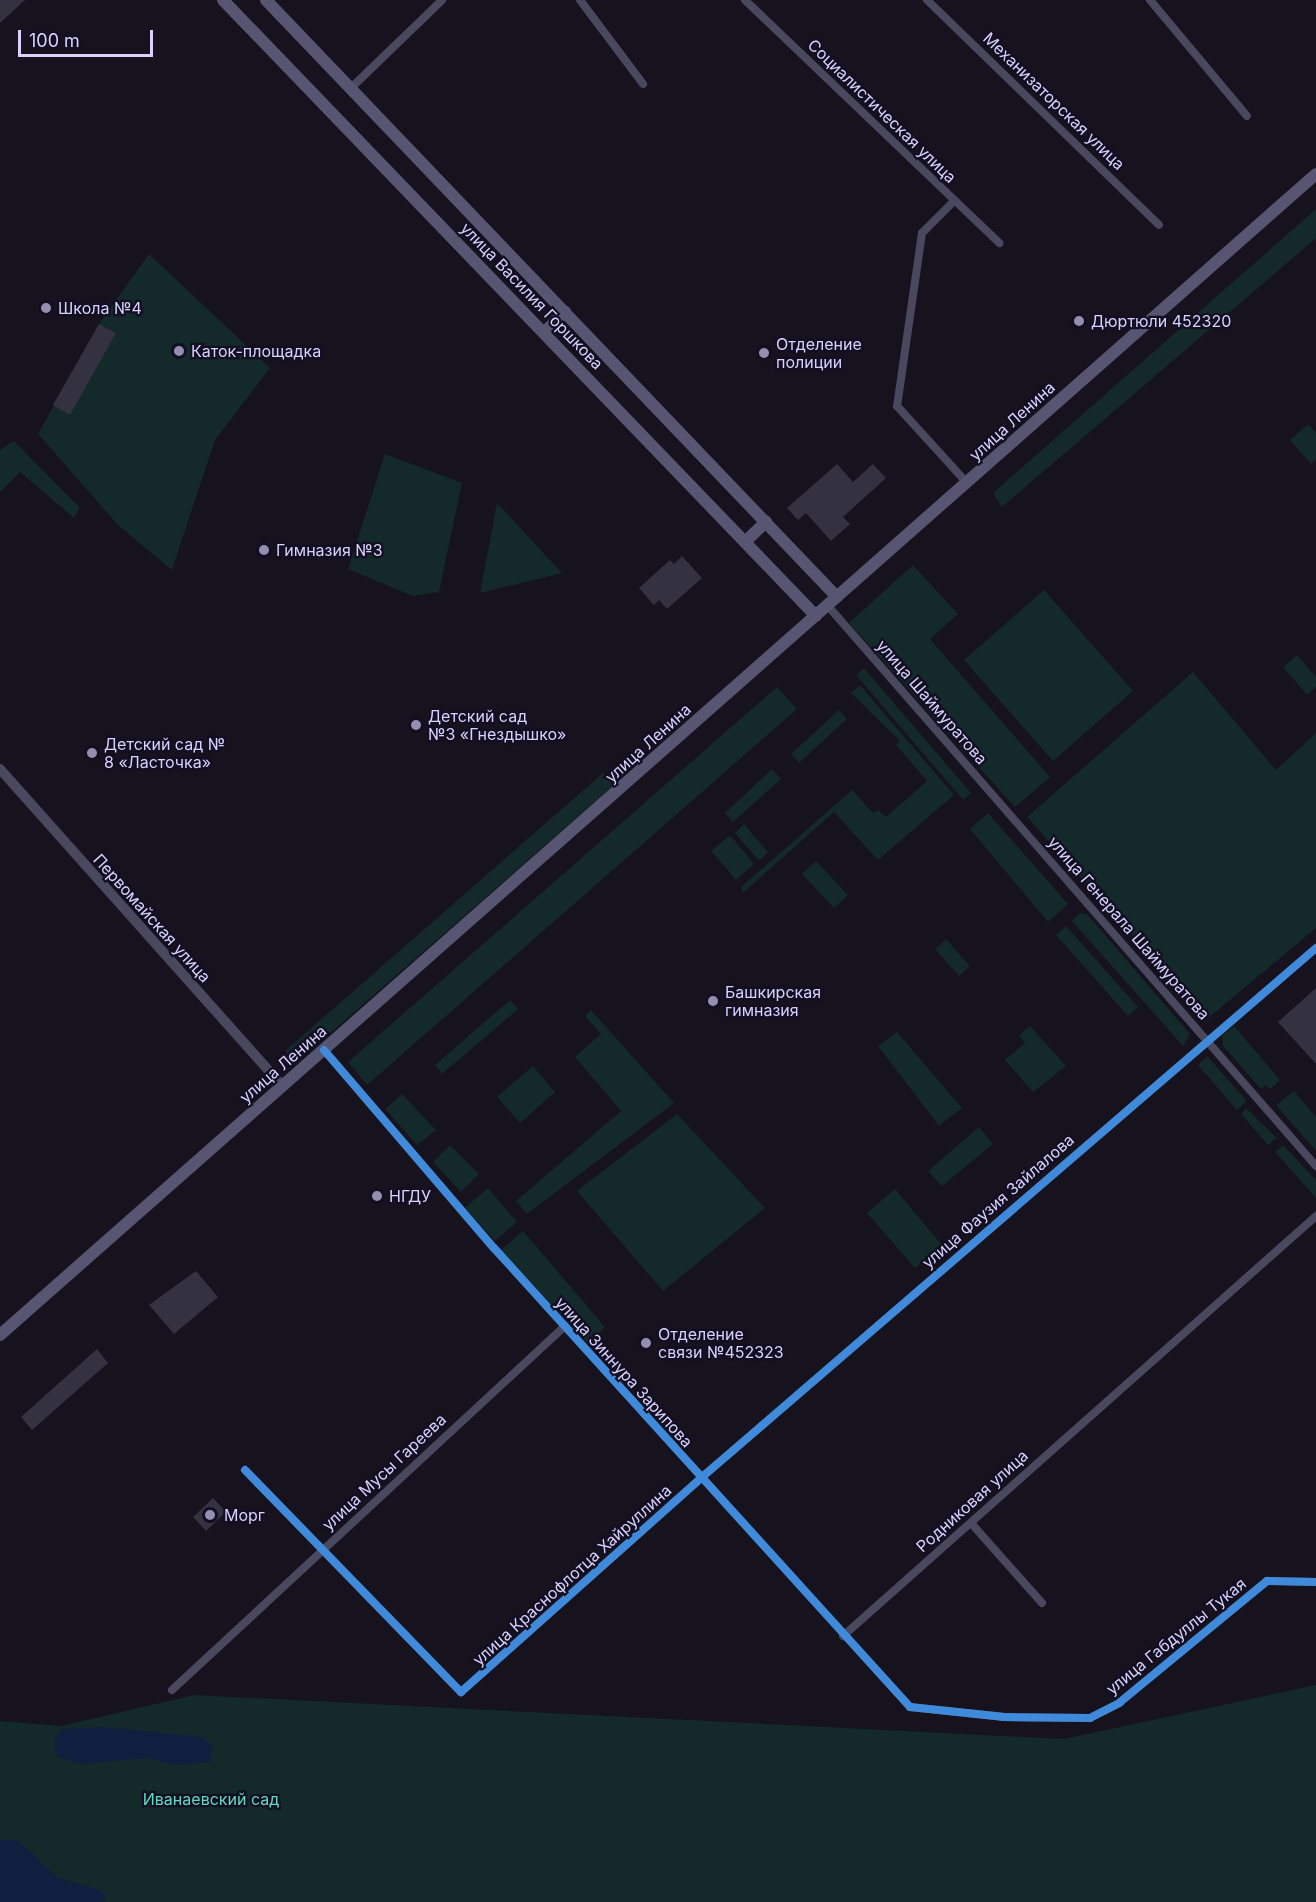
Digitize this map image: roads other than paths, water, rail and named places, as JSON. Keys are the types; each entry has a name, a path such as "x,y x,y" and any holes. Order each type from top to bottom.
{"main road":[{"name":"улица Василия Горшкова","path":"224,0 816,616"},
{"name":"улица Василия Горшкова","path":"266,0 766,522 832,601"},
{"name":"улица Ленина","path":"0,1335 1316,174"},
{"path":"544,333 565,311"},
{"path":"746,542 766,522"}],"street":[{"path":"351,88 442,0"},
{"path":"580,0 643,84"},
{"name":"Социалистическая улица","path":"745,0 999,243"},
{"name":"Механизаторская улица","path":"927,0 1159,225"},
{"path":"1150,0 1247,116"},
{"path":"954,201 922,233 897,406 967,483"},
{"name":"улица Шаймуратова","path":"832,601 1014,818"},
{"name":"Первомайская улица","path":"0,769 282,1086"},
{"name":"улица Генерала Шаймуратова","path":"1014,818 1316,1166"},
{"name":"улица Фаузия Зайлалова","path":"700,1478 1316,948"},
{"name":"улица Зиннура Зарипова","path":"324,1050 564,1326 843,1636 910,1707"},
{"name":"Родниковая улица","path":"843,1636 1316,1216"},
{"name":"улица Мусы Гареева","path":"172,1690 564,1326"},
{"path":"245,1470 321,1551"},
{"name":"улица Краснофлотца Хайруллина","path":"321,1551 461,1692 700,1478"},
{"path":"971,1523 1042,1603"},
{"name":"улица Габдуллы Тукая","path":"910,1707 1004,1717 1090,1718 1119,1703 1267,1581 1316,1582"}],"water":[{"path":"104,1727 201,1737 212,1744 211,1762 174,1765 149,1758 79,1764 56,1756 54,1741 62,1729"},
{"path":"0,1840 17,1840 58,1878 98,1889 106,1895 103,1902 0,1902"}],"place":[{"name":"Школа №4","path":"46,308"},
{"name":"Дюртюли 452320","path":"1079,321"},
{"name":"Каток-площадка","path":"179,351"},
{"name":"Отделение полиции","path":"764,353"},
{"name":"Гимназия №3","path":"264,550"},
{"name":"Детский сад №3 «Гнездышко»","path":"416,725"},
{"name":"Детский сад № 8 «Ласточка»","path":"92,753"},
{"name":"Башкирская гимназия","path":"713,1001"},
{"name":"НГДУ","path":"377,1196"},
{"name":"Отделение связи №452323","path":"646,1343"},
{"name":"Морг","path":"210,1515"}],"park label":[{"name":"Иванаевский сад","path":"211,1799"}]}
